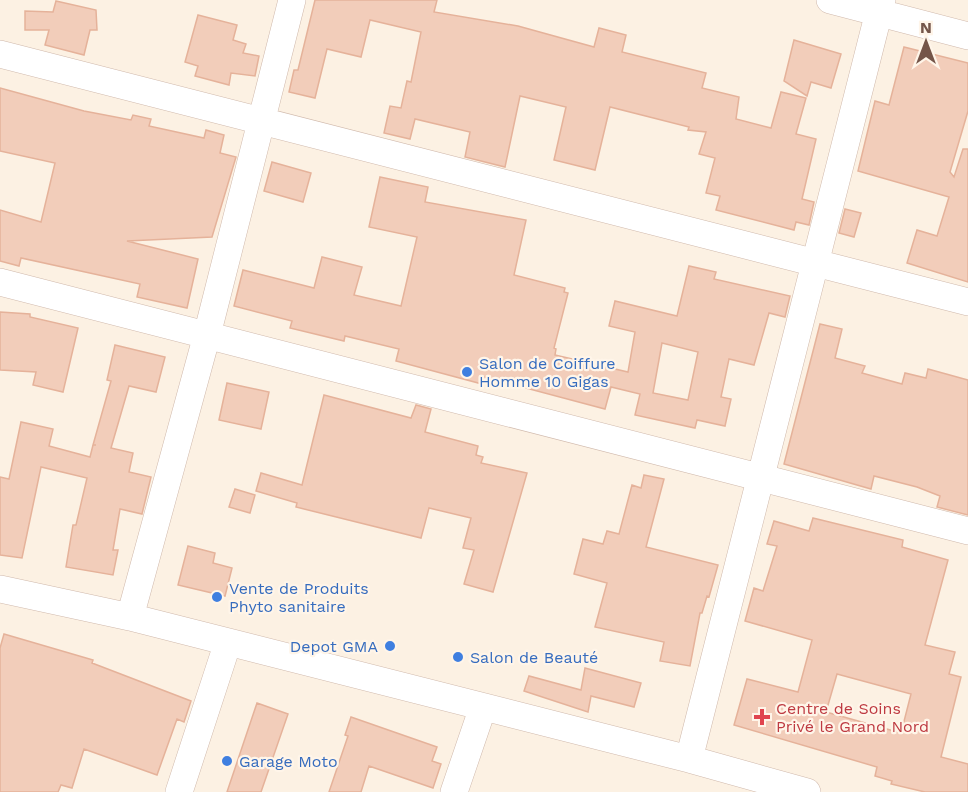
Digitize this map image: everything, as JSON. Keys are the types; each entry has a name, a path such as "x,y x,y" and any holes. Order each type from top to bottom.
{"street":[{"path":"130,616 207,336 292,0"},
{"path":"830,0 880,6 968,36"},
{"path":"689,759 761,478 813,262 880,6"},
{"path":"0,54 968,302"},
{"path":"0,282 968,531"},
{"path":"0,589 130,616 689,759 735,782 807,792"},
{"path":"179,792 228,642"},
{"path":"453,792 483,707"}],"building":[{"path":"315,0 437,0 434,12 518,26 594,47 599,28 626,35 622,52 706,73 702,88 739,97 736,119 771,128 781,92 806,98 796,134 816,139 802,199 814,202 809,225 796,222 794,230 716,210 720,196 706,193 715,158 699,154 706,132 688,130 689,127 610,107 595,170 554,160 566,107 520,96 505,167 465,157 470,132 415,119 410,139 384,133 390,106 401,108 407,81 411,82 421,32 370,20 361,57 327,49 315,98 289,92 294,70 298,70"},
{"path":"56,1 96,10 97,30 90,30 84,55 45,45 49,30 25,30 25,11 53,12"},
{"path":"198,15 237,25 233,40 246,44 243,53 259,56 255,76 231,73 229,85 195,76 198,66 185,62"},
{"path":"794,40 841,54 831,88 811,82 807,96 784,81"},
{"path":"904,47 968,63 968,111 950,172 954,177 963,149 968,149 968,282 907,263 917,230 937,236 949,197 858,171 875,101 889,105"},
{"path":"0,88 84,111 131,120 133,115 151,119 149,126 204,138 206,130 224,135 220,153 236,157 212,237 127,241 198,259 187,308 137,297 140,284 21,258 19,266 0,261 0,210 41,222 55,163 0,151"},
{"path":"272,162 311,173 303,202 264,191"},
{"path":"380,177 428,187 425,202 526,220 514,275 565,288 564,292 568,293 554,348 556,349 555,355 628,372 635,332 609,326 615,301 677,316 689,266 716,272 714,279 790,296 785,317 769,313 754,365 729,359 721,397 731,399 725,426 697,420 695,428 635,415 640,394 611,387 605,409 484,377 482,384 396,361 399,349 345,336 344,341 290,328 292,321 234,306 243,270 314,288 322,257 362,267 354,295 401,306 417,237 369,227","holes":["662,343 698,352 688,400 653,393"]},
{"path":"845,209 861,213 854,237 839,233"},
{"path":"0,312 30,314 30,317 78,328 63,392 33,385 36,372 0,370"},
{"path":"820,324 842,329 835,358 865,366 862,373 902,384 905,373 926,378 928,369 968,380 968,515 937,507 940,496 917,487 874,476 871,489 784,464"},
{"path":"115,345 165,357 156,392 129,386 111,448 133,453 129,472 151,477 142,514 120,509 113,550 118,550 113,575 66,567 73,525 76,525 87,478 41,467 22,558 0,555 0,477 9,479 21,422 53,429 49,446 90,457 111,381 107,380"},
{"path":"227,383 269,392 261,429 219,420"},
{"path":"324,395 411,418 416,405 431,409 425,432 478,446 476,455 483,457 481,463 527,473 493,592 464,584 474,550 463,548 471,518 429,508 421,538 296,507 297,503 256,491 261,473 302,485"},
{"path":"644,475 664,479 646,547 718,565 709,597 707,596 702,613 700,613 690,666 660,661 664,642 595,627 607,583 574,574 583,539 603,544 607,531 619,534 632,485 641,488"},
{"path":"235,489 255,495 250,513 229,507"},
{"path":"813,518 903,540 902,547 948,560 925,645 955,652 949,674 961,677 941,757 968,764 968,792 925,792 891,784 892,781 875,776 877,767 734,725 747,679 798,692 812,640 745,621 754,588 763,591 777,546 767,544 774,521 809,531","holes":["837,674 911,694 901,733 826,712"]},
{"path":"188,546 215,553 213,563 232,568 225,596 178,585"},
{"path":"4,634 93,660 92,663 191,701 184,722 177,719 157,775 84,749 72,788 61,785 58,792 0,792 0,648"},
{"path":"585,668 641,683 634,707 591,696 588,712 524,691 529,676 581,690"},
{"path":"257,703 288,714 261,792 227,792"},
{"path":"351,717 437,747 432,761 441,764 433,788 369,766 361,792 329,792 348,736 345,735"}],"place":[{"name":"Salon de Coiffure Homme 10 Gigas","path":"467,372"},
{"name":"Vente de Produits Phyto sanitaire","path":"217,597"},
{"name":"Depot GMA","path":"390,646"},
{"name":"Salon de Beauté","path":"458,657"},
{"name":"Centre de Soins Privé le Grand Nord","path":"762,717"},
{"name":"Garage Moto","path":"227,761"}]}
